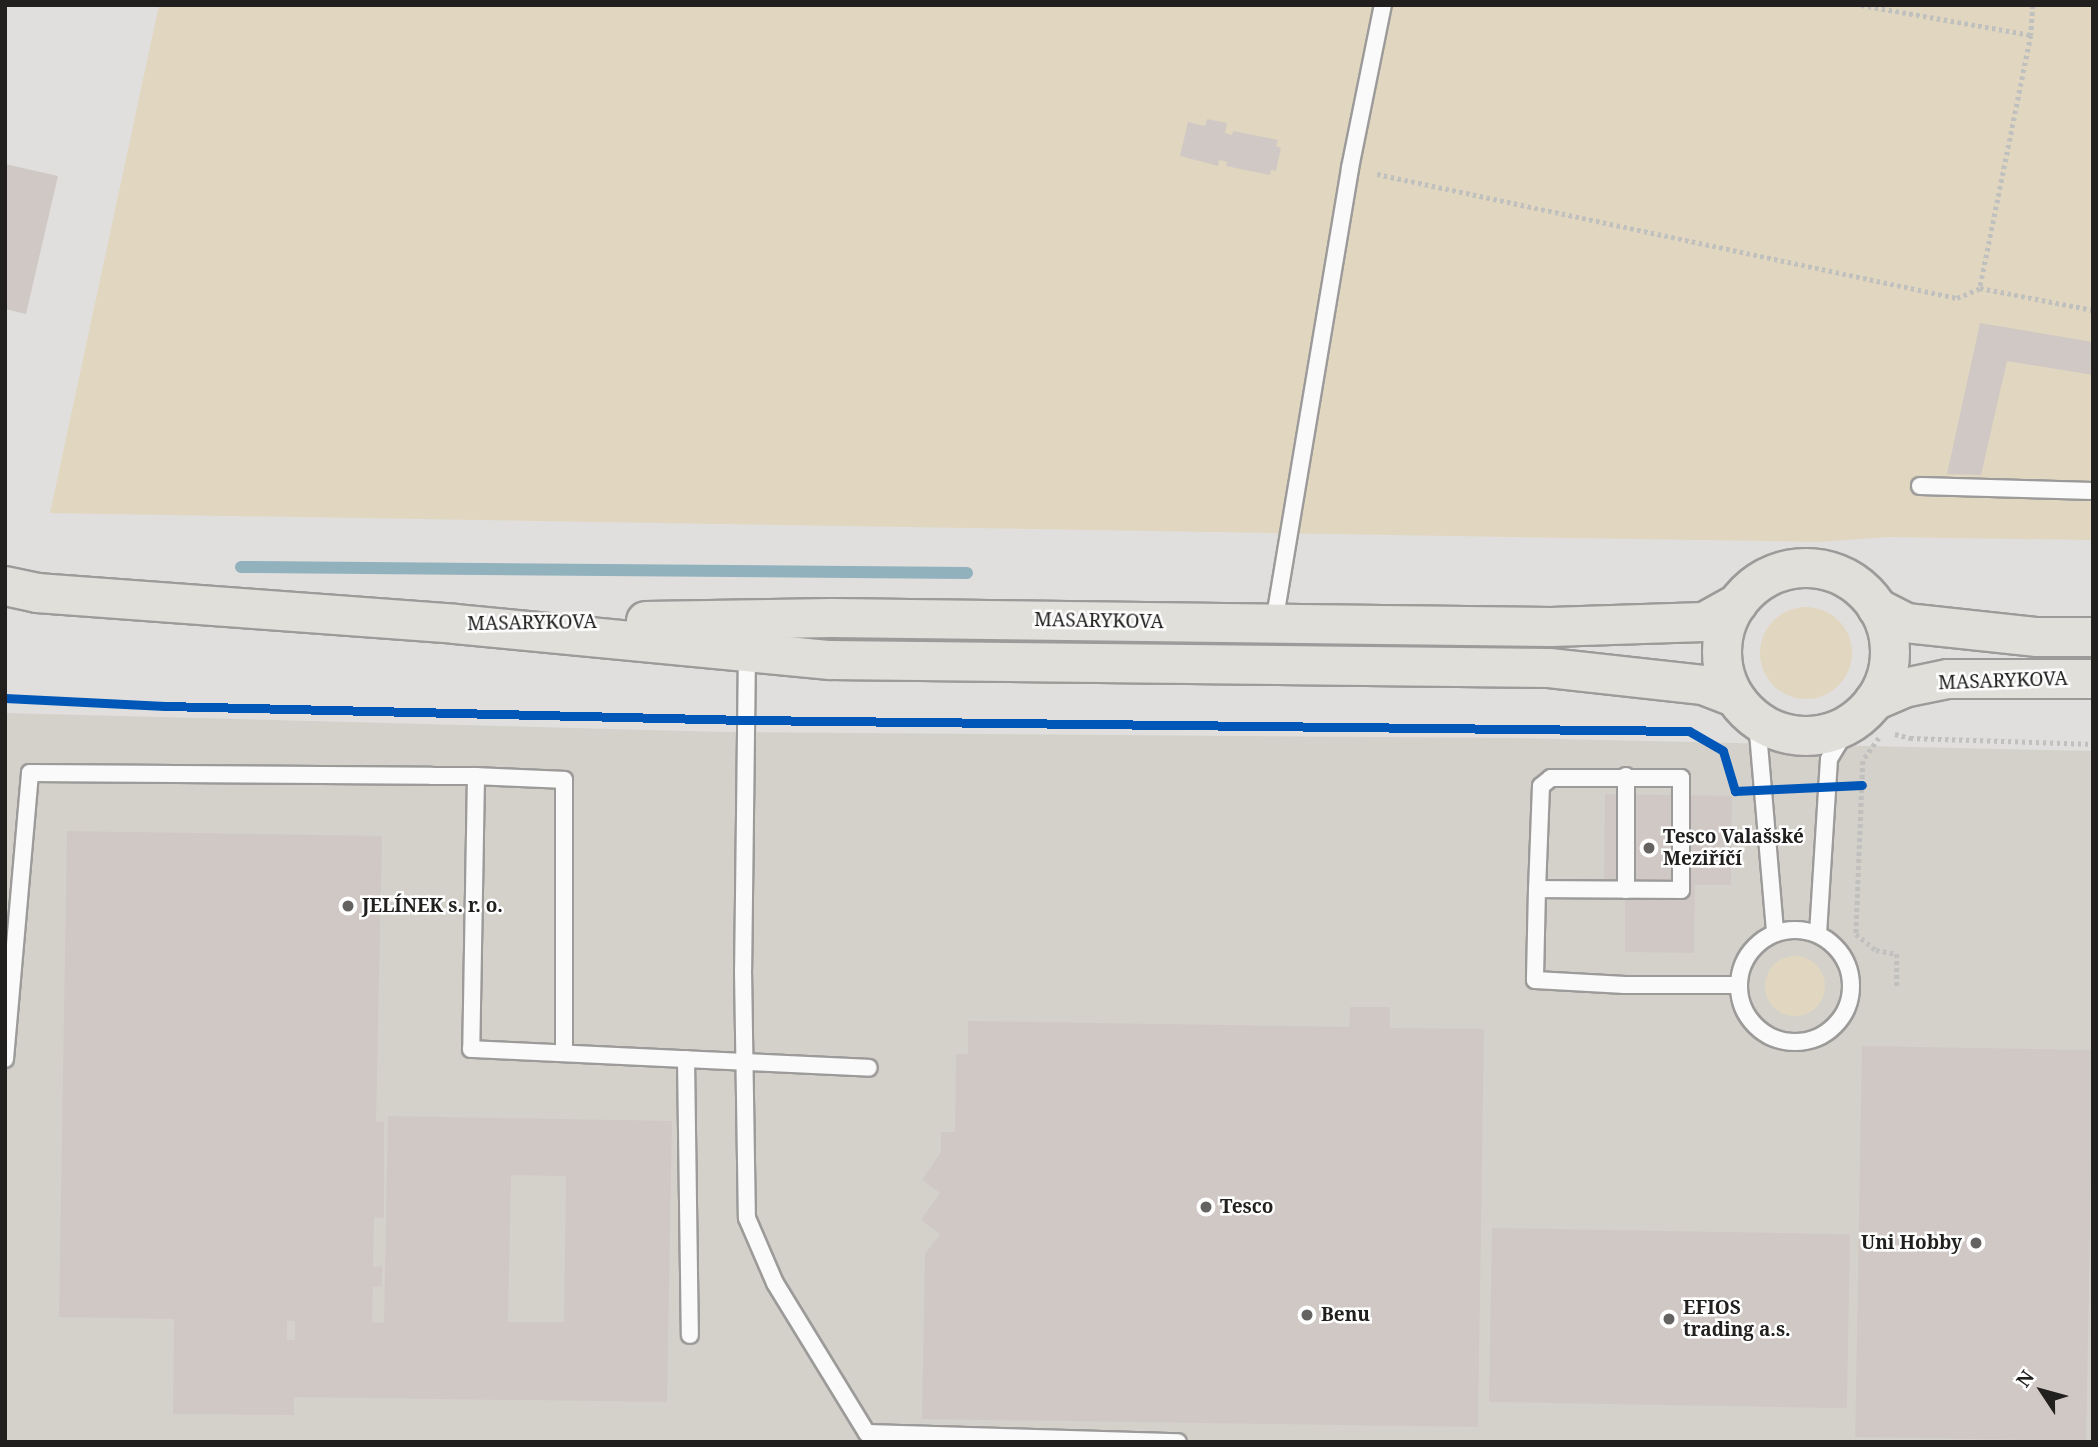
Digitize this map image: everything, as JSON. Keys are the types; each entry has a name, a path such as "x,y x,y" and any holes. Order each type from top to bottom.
{"main road":[{"name":"MASARYKOVA","path":"1746,709 1728,682 1722,649 1724,633 1738,604 1749,591 1769,578 1793,570 1809,569 1841,576 1855,584 1877,608 1887,631 1890,655 1882,687 1862,713"},
{"name":"MASARYKOVA","path":"5,586 37,593 455,624 748,636 1274,624 1551,627 1704,622 1738,604"},
{"name":"MASARYKOVA","path":"1877,608 1906,623 2037,637 2093,637"},
{"name":"MASARYKOVA","path":"748,636 830,660 1549,668 1703,685 1787,734 1803,737 1835,731 1904,688 1948,679 2093,679"}],"lane":[{"path":"1274,624 1350,169 1383,5"},
{"path":"1920,485 2093,491"},
{"path":"748,636 745,1062 747,1218 775,1283 867,1433 1178,1442"},
{"path":"1746,709 1775,933"},
{"path":"1818,934 1829,759 1862,713"},
{"path":"5,1059 30,774 476,776 564,780 564,1053"},
{"path":"476,776 471,1049 869,1068"},
{"path":"1626,776 1626,890"},
{"path":"1537,889 1681,890 1681,778 1551,778 1541,786 1537,889 1535,980 1625,985 1738,985"},
{"path":"1797,929 1818,934 1836,946 1848,965 1852,987 1847,1009 1834,1027 1816,1039 1794,1043 1772,1038 1754,1026 1742,1006 1738,985 1743,963 1756,945 1775,933 1797,929"},
{"path":"685,1059 690,1335"}],"path":[{"path":"1861,5 2031,35"},
{"path":"1980,288 2031,35 2033,5"},
{"path":"1350,169 1957,298 1980,288 2093,310"},
{"path":"1897,987 1897,954 1876,950 1856,934 1863,761 1883,732 1910,738 2093,744"},
{"path":"1827,787 1862,785"}],"shaded area":[{"path":"159,5 2093,5 2093,540 1888,537 1820,542 50,513"},
{"path":"1806,607 1824,610 1839,620 1849,635 1852,653 1849,671 1839,686 1824,696 1806,699 1788,696 1773,686 1763,671 1760,653 1763,635 1773,620 1788,610"},
{"path":"5,713 725,732 1515,738 2093,751 2093,1442 5,1442"},
{"path":"1789,956 1801,956 1820,969 1825,986 1823,998 1812,1011 1801,1016 1789,1016 1770,1003 1765,992 1765,980 1778,961"}],"building":[{"path":"1207,119 1227,123 1225,133 1232,135 1233,131 1278,140 1276,146 1281,148 1276,171 1271,170 1270,175 1226,166 1227,162 1219,160 1218,166 1180,156 1188,122 1205,126"},
{"path":"5,164 58,176 26,314 5,309"},
{"path":"1980,323 2093,342 2093,375 2007,361 1981,475 1947,474"},
{"path":"1605,794 1732,796 1731,885 1695,885 1694,953 1625,952 1625,884 1604,884"},
{"path":"67,831 382,836 376,1122 384,1121 384,1218 374,1217 373,1267 382,1266 382,1286 373,1287 372,1322 384,1323 388,1116 672,1121 667,1402 294,1397 294,1415 173,1414 174,1319 59,1317","holes":["511,1175 566,1176 564,1322 508,1322","287,1321 295,1321 295,1340 287,1340"]},
{"name":"Tesco","path":"1350,1007 1390,1007 1390,1028 1484,1029 1478,1427 922,1419 925,1254 940,1234 921,1220 940,1193 922,1180 941,1152 941,1132 955,1132 956,1054 968,1054 968,1021 1349,1027"},
{"name":"Uni Hobby","path":"1862,1046 2093,1050 2086,1441 1855,1437"},
{"name":"EFIOS trading a.s.","path":"1492,1228 1850,1234 1847,1408 1489,1402"}],"waterway":[{"path":"241,567 967,573"}],"cycle path":[{"path":"5,698 165,706 747,720 1689,731 1723,751 1735,791 1862,785"}],"place":[{"name":"Tesco Valašské Meziříčí","path":"1649,848"},
{"name":"JELÍNEK s. r. o.","path":"348,906"},
{"name":"Tesco","path":"1206,1207"},
{"name":"Uni Hobby","path":"1976,1243"},
{"name":"Benu","path":"1307,1315"},
{"name":"EFIOS trading a.s.","path":"1669,1319"}]}
